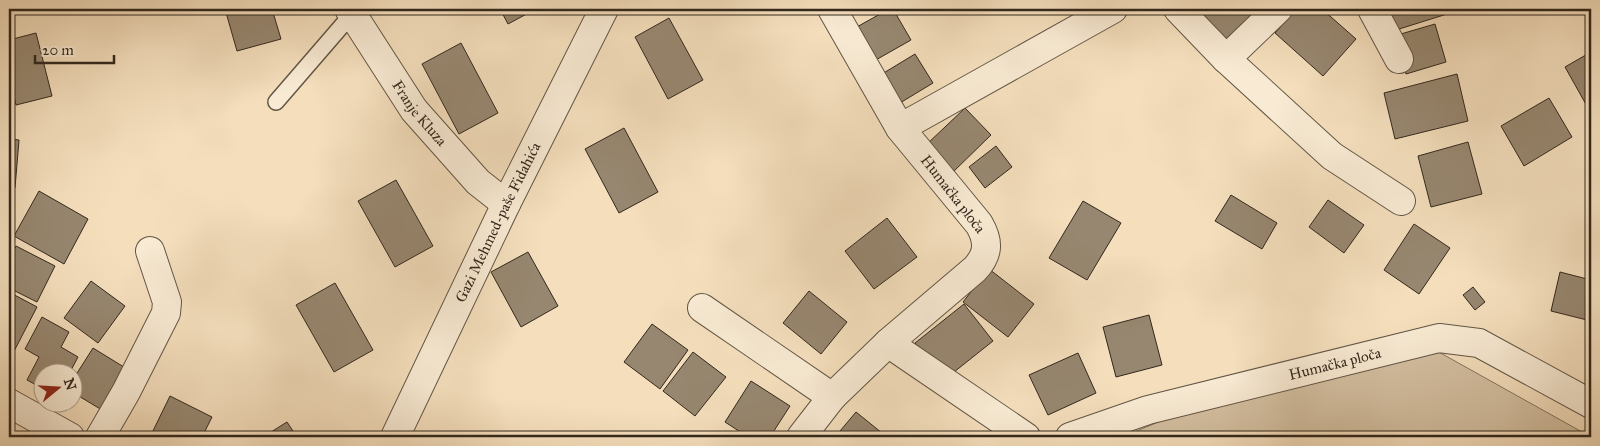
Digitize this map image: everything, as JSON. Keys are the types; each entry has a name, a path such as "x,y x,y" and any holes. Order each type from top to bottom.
{"street":[{"name":"Gazi Mehmed-paše Fidahića","path":"395,437 506,204 604,9"},
{"name":"Humačka ploča","path":"800,437 832,397 888,343 984,260 988,248 986,236 979,224 900,128 832,9"},
{"path":"900,128 1113,9"},
{"path":"1178,9 1226,59 1332,156 1401,201"},
{"path":"1226,59 1278,9"},
{"path":"1372,9 1399,59"},
{"name":"Franje Kluza","path":"351,12 414,110 478,182 506,204"},
{"path":"100,437 130,384 166,313 167,302 150,251"},
{"path":"702,308 832,397"},
{"name":"Humačka ploča","path":"1070,437 1148,410 1439,338 1479,343 1591,404"},
{"path":"888,343 1026,437"},
{"path":"9,403 70,437"}],"lane":[{"path":"276,102 351,12"}],"shaded area":[{"path":"1428,346 1591,437 1122,437 1207,402"}],"building":[{"path":"225,9 272,9 281,39 237,51"},
{"path":"500,9 536,9 508,24"},
{"path":"889,9 893,9 911,40 874,61 855,28"},
{"path":"1207,9 1261,9 1221,43 1198,16"},
{"path":"1296,9 1322,9 1356,39 1323,76 1275,33"},
{"path":"1389,9 1446,9 1447,14 1396,30"},
{"path":"669,18 703,80 668,99 635,37"},
{"path":"1435,24 1446,62 1406,74 1394,36"},
{"path":"36,33 52,96 16,105 9,74 9,40"},
{"path":"461,43 498,113 459,134 422,64"},
{"path":"1591,52 1591,106 1588,108 1565,67"},
{"path":"915,54 933,83 900,103 882,74"},
{"path":"1457,74 1468,121 1395,139 1384,93"},
{"path":"1549,98 1572,137 1524,166 1501,126"},
{"path":"965,108 991,135 952,173 926,145"},
{"path":"624,128 658,192 619,213 585,149"},
{"path":"9,139 19,140 15,188 9,188"},
{"path":"1468,142 1482,194 1431,207 1418,156"},
{"path":"996,146 1012,167 985,188 969,167"},
{"path":"396,180 433,246 395,267 358,201"},
{"path":"39,191 88,219 64,264 14,236"},
{"path":"1231,195 1277,223 1262,249 1215,221"},
{"path":"1328,200 1364,225 1344,253 1309,227"},
{"path":"1083,201 1121,223 1087,280 1049,258"},
{"path":"887,218 917,257 874,289 845,251"},
{"path":"1414,224 1450,248 1419,294 1384,270"},
{"path":"16,246 55,266 37,302 9,288 9,261"},
{"path":"528,252 558,306 521,327 491,272"},
{"path":"989,269 1034,304 1008,337 963,302"},
{"path":"1560,272 1591,280 1591,321 1551,311"},
{"path":"91,281 125,306 98,343 64,318"},
{"path":"335,283 373,350 334,372 296,305"},
{"path":"1473,287 1485,302 1475,310 1463,295"},
{"path":"809,291 847,322 821,354 783,323"},
{"path":"9,292 37,307 11,357 9,355"},
{"path":"964,304 993,341 944,380 915,343"},
{"path":"1149,315 1162,365 1116,377 1103,327"},
{"path":"42,317 69,332 61,347 78,357 74,364 35,364 39,357 25,349"},
{"path":"652,324 688,350 660,389 624,362"},
{"path":"93,348 132,372 107,413 82,398 82,365"},
{"path":"693,352 726,377 695,416 663,391"},
{"path":"1078,353 1096,393 1048,415 1029,375"},
{"path":"32,370 32,383 27,380"},
{"path":"751,381 790,406 770,437 748,437 725,422"},
{"path":"170,396 212,417 202,437 150,437"},
{"path":"856,412 887,437 835,437"},
{"path":"287,422 297,437 263,437"}]}
